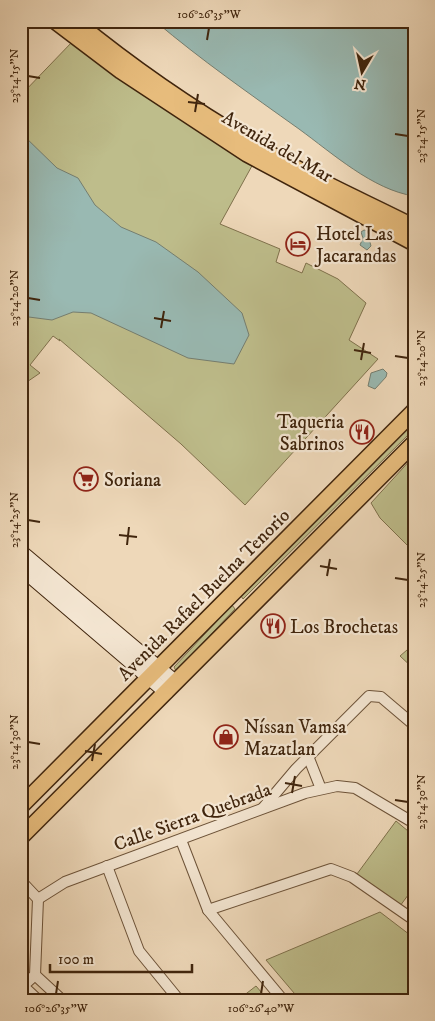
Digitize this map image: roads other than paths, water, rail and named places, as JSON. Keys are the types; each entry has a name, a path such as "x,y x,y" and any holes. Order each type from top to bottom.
{"main road":[{"name":"Avenida del Mar","path":"55,21 164,101 247,154 414,243"},
{"name":"Avenida del Mar","path":"75,21 176,96 254,144 308,175 414,227"},
{"name":"Avenida Rafael Buelna Tenorio","path":"21,806 414,411"},
{"path":"21,837 414,443"},
{"path":"21,552 153,673"},
{"path":"21,568 170,687"}],"street":[{"path":"263,808 308,756 369,696 376,695 381,697 414,724"},
{"path":"308,756 321,789"},
{"name":"Calle Sierra Quebrada","path":"38,898 65,882 263,808 321,789 337,786 355,788 414,823"},
{"path":"181,840 208,910 283,1000"},
{"path":"107,866 139,951 179,1000"},
{"path":"208,910 331,869 352,877 414,920"},
{"path":"21,881 38,898 35,975 62,1000"},
{"path":"35,975 22,985 38,1000"}],"water":[{"path":"155,21 414,21 414,196 383,186 353,169 244,90"},
{"path":"21,133 57,168 78,178 95,205 121,227 156,242 198,272 242,313 249,335 234,364 188,358 91,313 73,312 52,320 21,316"},
{"path":"367,231 371,246 367,250 360,245 363,238 361,232"},
{"path":"383,369 387,373 386,377 375,389 368,386 371,373"}],"place":[{"name":"Hotel Las Jacarandas","path":"298,244"},
{"name":"Taqueria Sabrinos","path":"362,432"},
{"name":"Soriana","path":"86,479"},
{"name":"Los Brochetas","path":"273,626"},
{"name":"Níssan Vamsa Mazatlan","path":"226,737"}]}
